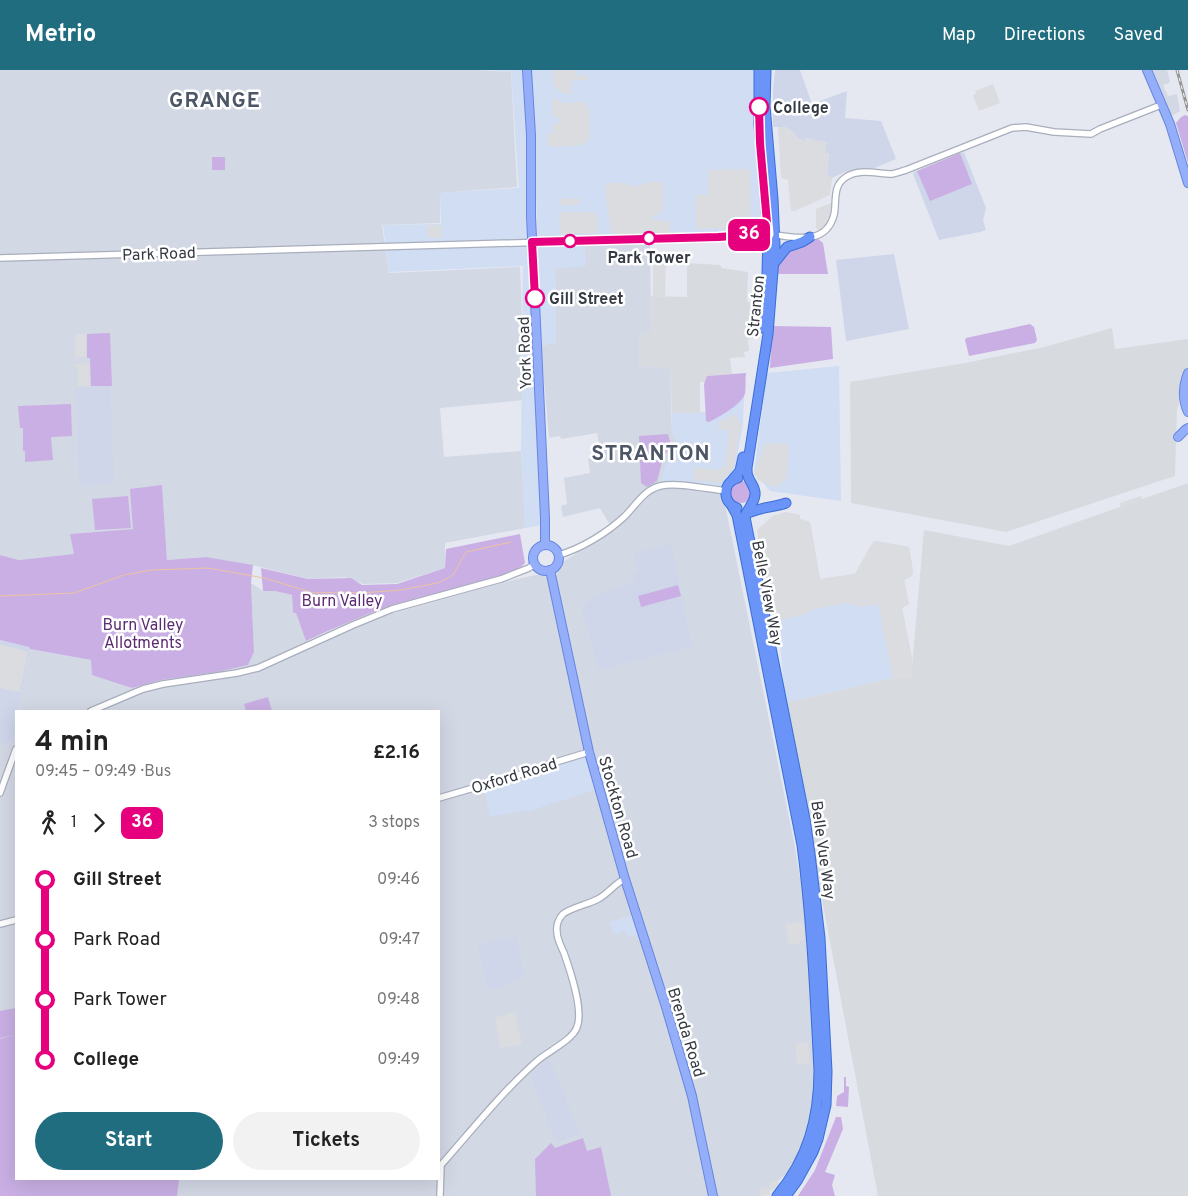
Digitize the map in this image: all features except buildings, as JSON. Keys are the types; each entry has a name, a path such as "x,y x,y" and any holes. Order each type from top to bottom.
{"highway":[{"path":"759,70 759,124 772,235"},
{"name":"Stranton","path":"751,483 747,468 768,334 774,264 765,106 766,70"},
{"name":"Stranton","path":"734,479 741,468 760,355 772,235"},
{"path":"774,264 787,247 810,237"},
{"path":"748,510 755,493 753,485 742,478 734,479 726,490 727,499 732,506 748,510 786,503"},
{"name":"Belle View Way","path":"732,506 737,515 771,687"},
{"name":"Belle Vue Way","path":"748,510 746,523 805,819 820,938 827,1071 826,1105 812,1152 797,1181 786,1196"},
{"name":"Belle Vue Way","path":"771,687 791,782 806,871 819,1086 816,1115 808,1142 798,1166 777,1196"}],"main road":[{"name":"York Road","path":"527,70 531,135 532,242 545,545"},
{"path":"1147,70 1170,124 1188,183"},
{"path":"1188,372 1184,404 1188,412"},
{"path":"1178,437 1188,428"},
{"path":"545,545 552,546 559,555 556,566 546,571 540,569 535,564 533,556 541,546 545,545"},
{"name":"Stockton Road","path":"550,570 589,752 625,879"},
{"name":"Brenda Road","path":"625,879 692,1096 713,1196"}],"street":[{"path":"810,237 821,233 831,222 834,216 835,196 838,186 846,176 853,173 893,174 1012,128 1026,127 1054,132 1091,134 1161,105"},
{"name":"Park Road","path":"0,258 772,235 796,238 810,237"},
{"path":"559,555 572,551 606,531 625,515 648,491 655,488 678,486 726,490"},
{"path":"93,710 143,689 258,668 392,609 501,579 535,564"},
{"path":"0,793 15,752"},
{"name":"Oxford Road","path":"440,798 589,752"},
{"name":"Stockton Road","path":"440,1196 441,1165 523,1074 539,1059 570,1037 577,1027 579,1014 576,994 557,933 560,918 564,913 604,896 625,879"},
{"path":"0,924 15,920"}],"shaded area":[{"path":"0,70 477,70 511,72 517,187 440,193 440,223 382,225 389,273 520,267 525,400 440,408 444,457 521,451 525,528 445,543 445,568 397,583 363,584 345,577 309,579 256,566 206,557 167,560 162,485 133,529 71,534 75,554 19,560 0,555"},
{"path":"489,70 526,70 528,210 542,525 525,528 521,451 523,266 389,272 383,225 441,224 440,193 519,188 511,72"},
{"path":"532,70 756,70 767,233 599,235 596,245 585,245 586,266 555,269 556,343 541,345"},
{"path":"553,70 575,70 575,76 588,75 588,80 571,81 571,95 560,92 553,84"},
{"path":"775,70 800,70 812,104 847,91 845,118 881,121 896,159 872,169 847,171 832,178 827,176 829,153 825,153 814,140 806,138 805,142 797,138 786,127 773,127"},
{"path":"1153,70 1167,70 1170,81 1163,85 1168,96 1177,94 1180,111 1171,116"},
{"path":"993,84 1000,103 979,111 973,95 976,94 975,91"},
{"path":"554,97 562,103 585,102 589,109 589,140 582,145 553,147 548,145 547,134 553,134 553,125 560,122 560,119 552,114"},
{"path":"778,127 790,129 797,138 804,142 806,138 827,142 825,153 829,153 827,176 832,178 830,195 795,211 791,211 788,180 781,178"},
{"path":"964,152 986,208 983,221 986,230 939,240 913,174"},
{"path":"750,169 751,228 696,229 695,195 708,195 708,170"},
{"path":"645,182 663,182 663,213 657,213 657,216 653,216 653,220 670,221 670,233 617,235 613,233 610,229 605,187 609,183 628,183 629,186 644,185"},
{"path":"579,198 579,205 559,205 559,199"},
{"path":"831,203 830,216 819,231 816,228 816,209"},
{"path":"559,212 593,212 598,217 597,231 594,234 560,234"},
{"path":"428,225 441,225 442,238 428,238"},
{"path":"598,235 650,235 651,333 638,366 670,367 672,434 677,441 661,486 721,485 794,842 804,901 817,1070 812,1124 788,1172 762,1196 0,1196 0,747 14,740 15,734 15,1180 440,1180 440,710 19,710 30,649 91,660 132,688 161,680 218,672 248,665 254,652 251,583 263,591 275,591 292,595 293,613 296,613 309,648 386,615 513,580 540,574 546,577 557,575 563,562 613,530 600,508 563,517 561,506 567,504 564,478 590,473 588,459 601,456 597,433 561,439 560,436 549,438 541,345 556,343 555,269"},
{"path":"894,254 909,329 846,341 836,260"},
{"path":"653,259 666,259 665,296 653,296"},
{"path":"687,263 720,265 722,268 748,272 747,302 762,302 757,338 748,339 749,351 744,352 745,357 730,358 732,374 708,376 705,382 700,382 700,413 672,413 670,368 638,366 639,334 651,333 650,296 687,297"},
{"path":"1112,328 1115,349 1188,339 1188,369 1177,410 1175,476 1006,532 851,503 850,382 965,363 1044,347"},
{"path":"75,334 86,334 86,357 75,357"},
{"path":"89,363 90,386 78,387 78,368 75,367 75,364"},
{"path":"839,366 841,501 770,491 754,472 767,373"},
{"path":"110,386 114,483 79,486 76,387"},
{"path":"744,395 743,424 735,469 721,485 661,486 661,480 671,449 677,441 672,434 672,413 706,412 706,421 741,400"},
{"path":"734,414 741,424 733,469 720,483 693,480 695,467 719,470 726,464 729,430 719,429 718,423"},
{"path":"765,443 788,444 787,480 774,487 758,480 754,474"},
{"path":"1188,483 1188,1196 878,1196 785,703 893,678 911,678 924,530 1009,546"},
{"path":"1141,496 1143,500 1121,509 1120,503"},
{"path":"786,512 800,515 800,519 810,522 820,579 855,574 873,542 909,547 913,571 912,576 904,580 909,604 902,608 912,658 912,678 893,678 785,703 778,620 774,601 771,601 757,530 773,516"},
{"path":"786,512 800,515 800,519 810,522 820,579 855,574 873,542 909,547 913,571 912,576 904,580 909,604 902,608 912,658 912,678 893,678 878,604 861,607 848,603 811,610 804,615 778,620 774,601 771,601 757,530 773,516"},
{"path":"671,544 692,647 599,670 582,608 590,599 635,581 633,573 638,570 633,553"},
{"path":"0,640 29,647 30,649 19,710 15,710 14,740 0,747"},
{"path":"0,644 28,652 20,692 0,688"},
{"path":"588,755 597,789 526,812 525,810 490,817 484,788"},
{"path":"633,915 638,934 627,937 625,931 613,934 610,922"},
{"path":"803,922 805,940 800,941 800,944 788,945 786,924"},
{"path":"517,936 524,977 488,991 478,945"},
{"path":"515,1012 522,1044 500,1048 495,1018"},
{"path":"808,1042 810,1064 797,1065 795,1044"},
{"path":"549,1058 580,1134 557,1143 530,1074"},
{"path":"778,1180 779,1186 769,1192 771,1195 758,1196 761,1193 759,1190 769,1188 770,1182"}],"green space":[{"path":"1185,115 1188,116 1188,163 1176,123"},
{"path":"960,153 972,184 930,201 917,171"},
{"path":"212,157 225,157 225,170 212,170"},
{"path":"818,239 823,243 828,274 777,274 778,261 783,253"},
{"path":"1030,324 1034,327 1037,340 1035,343 969,356 966,338"},
{"path":"772,326 831,327 833,359 770,368"},
{"path":"110,333 112,386 91,386 90,358 87,358 87,334"},
{"path":"746,373 745,394 743,398 724,414 709,422 706,421 704,384 707,376"},
{"path":"71,404 72,436 51,437 53,460 25,462 23,428 20,428 18,406"},
{"path":"668,434 671,445 663,458 657,481 647,487 641,483 639,436"},
{"path":"741,481 749,484 752,492 749,500 741,503 733,500 730,492 733,484"},
{"name":"Burn Valley Allotments","path":"162,485 167,560 206,557 253,565 251,583 254,652 248,665 218,672 161,680 132,688 92,675 91,660 30,649 29,647 0,640 0,555 19,560 74,554 70,534 133,529 130,489"},
{"path":"128,496 131,528 95,530 92,499"},
{"name":"Burn Valley","path":"520,534 525,563 517,571 373,612 306,641 296,613 293,613 292,595 275,591 263,591 261,568 308,579 351,578 362,585 397,584 445,568 446,549"},
{"path":"678,585 681,596 641,607 638,596"},
{"path":"268,697 272,710 246,710 244,704"},
{"path":"15,1008 15,1180 179,1180 177,1196 0,1196 0,1039 14,1035 0,1038 0,1011"},
{"path":"844,1077 846,1077 846,1086 849,1087 848,1107 836,1106 837,1096 844,1092"},
{"path":"836,1117 841,1117 843,1129 825,1172 835,1175 832,1185 835,1196 798,1196 815,1170"},
{"path":"583,1138 587,1151 601,1147 611,1196 536,1196 535,1159 551,1143 555,1148"}],"waterway":[{"path":"0,596 74,593 124,575 152,570 208,568 264,578 314,593 361,593 400,590 438,583 453,575 466,552 511,542"}],"railway":[{"path":"1177,70 1188,110"}],"bus line":[{"name":"36","path":"535,298 532,242 768,234 760,143 759,107"}],"place":[{"name":"College","path":"759,107"},
{"name":"Park Tower","path":"649,238"},
{"name":"Gill Street","path":"535,298"}],"district":[{"name":"GRANGE","path":"215,100"},
{"name":"STRANTON","path":"651,453"}]}
